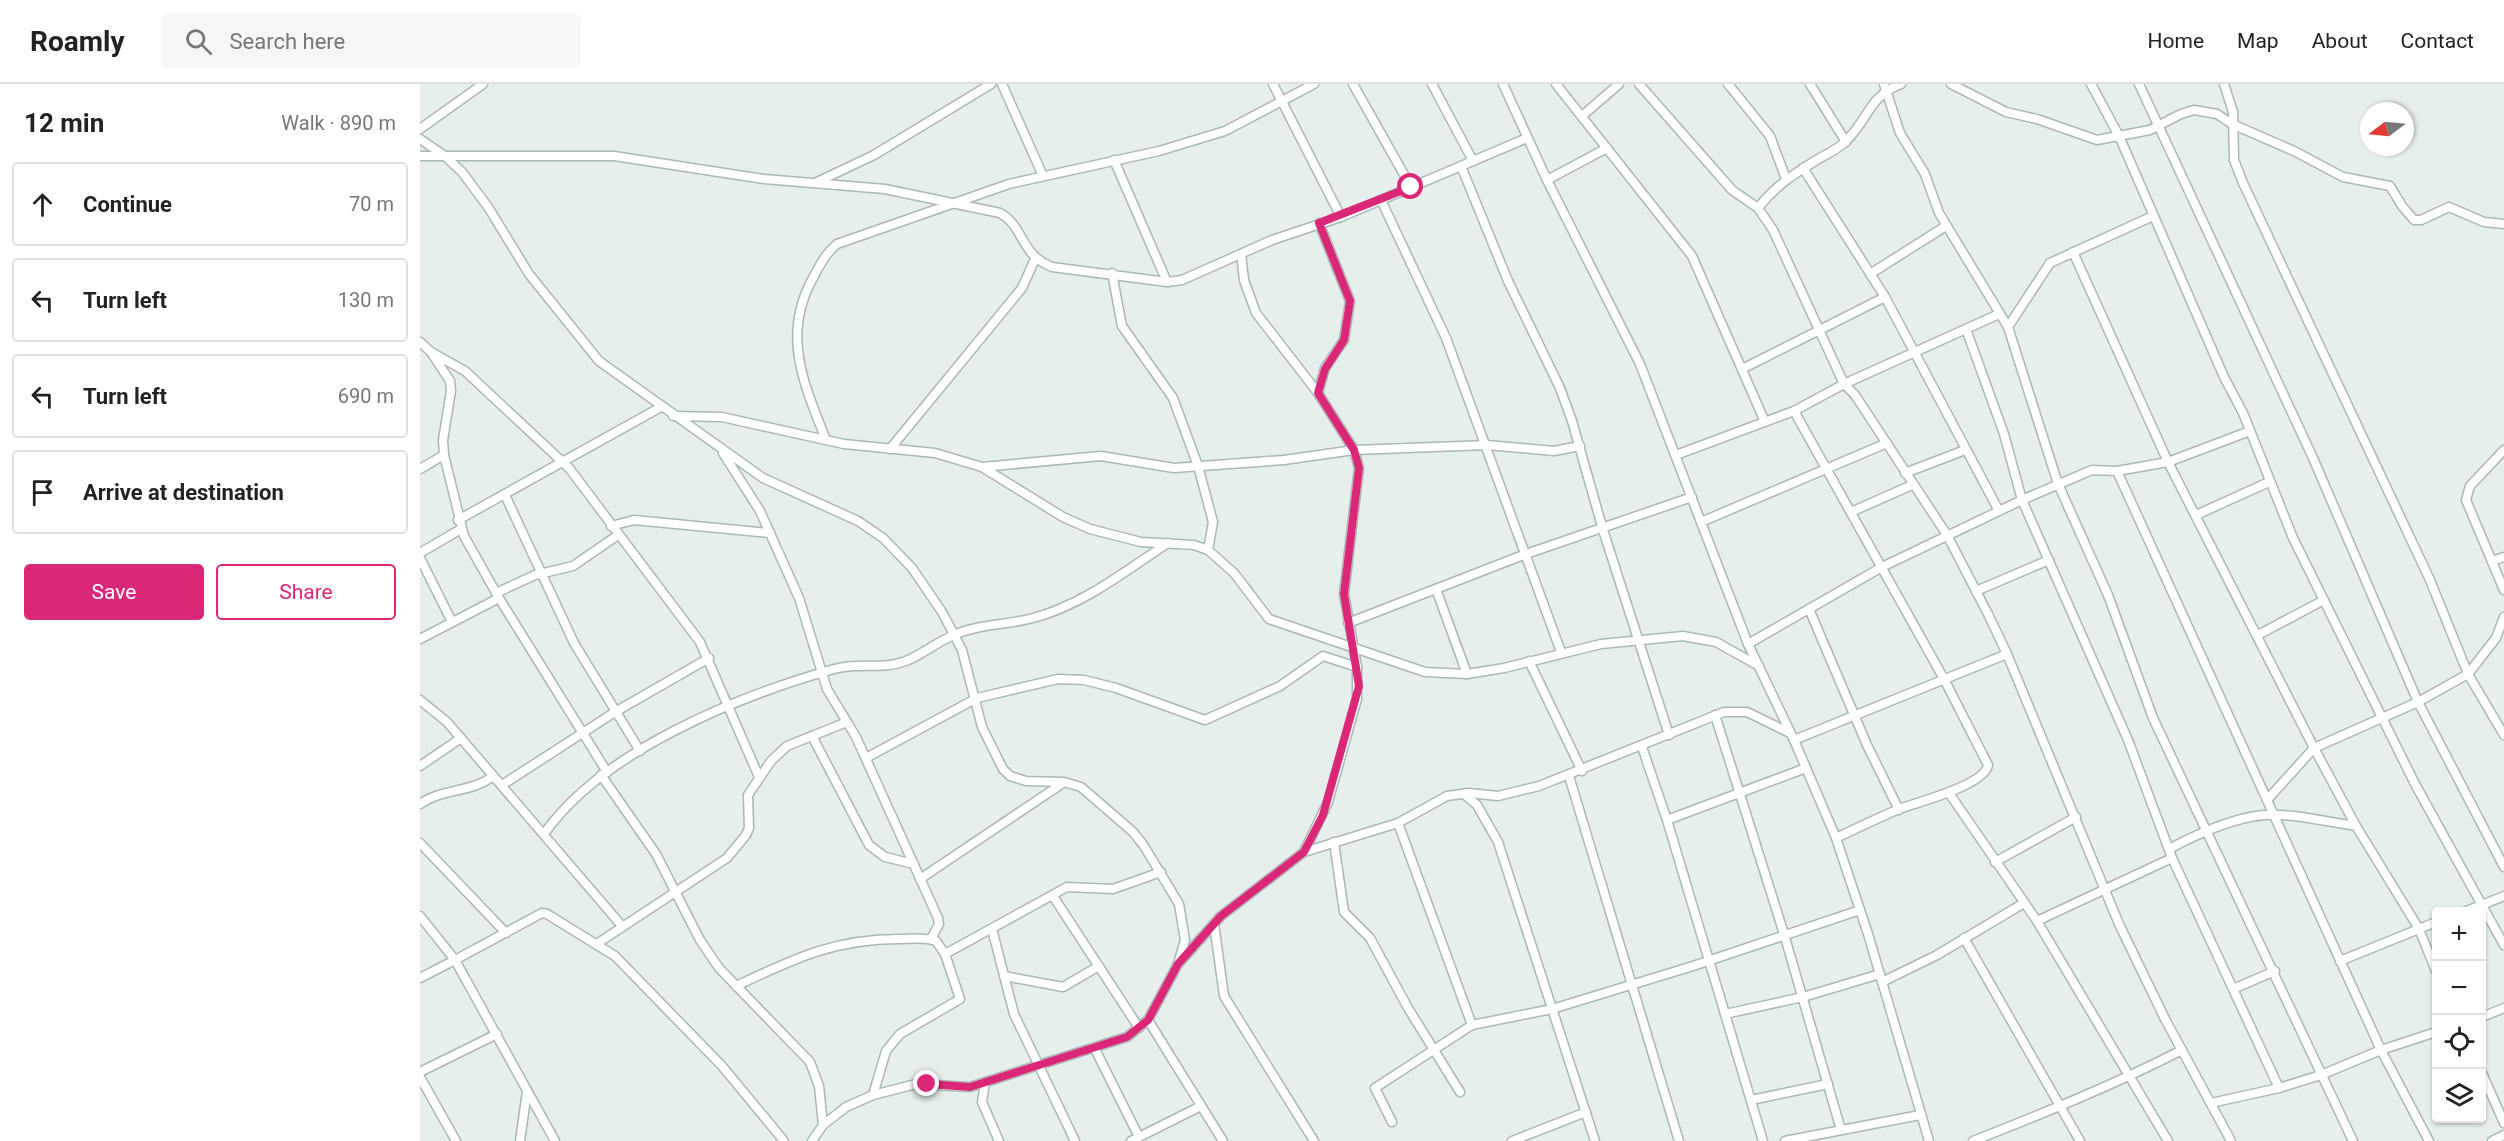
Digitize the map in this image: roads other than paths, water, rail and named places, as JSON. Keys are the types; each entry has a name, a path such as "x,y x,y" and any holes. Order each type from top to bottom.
{"street":[{"path":"420,129 483,84"},
{"path":"814,183 874,155 991,84"},
{"path":"1002,84 1043,176"},
{"path":"1272,84 1341,217"},
{"path":"825,440 801,375 797,357 797,320 804,293 826,253 837,244 1009,184 1159,151 1225,131 1283,103 1314,84"},
{"path":"1353,84 1411,187"},
{"path":"1432,84 1473,161"},
{"path":"1503,84 1547,180 1622,324 1676,455 1748,644 1793,736 1836,837 1929,1141"},
{"path":"1556,84 1692,256 1765,422"},
{"path":"1581,116 1618,84"},
{"path":"1638,84 1731,190 1758,208 1773,230 1844,384 1855,395 1947,535 2007,654 2076,817 2104,891 2229,1140"},
{"path":"1728,84 1770,136 1786,179"},
{"path":"1810,84 1846,142"},
{"path":"1758,208 1786,179 1846,142 1866,118 1875,99 1886,87 1900,84"},
{"path":"1951,84 2006,112 2037,119 2077,135 2097,140 2150,130 2194,110 2217,114 2232,124 2294,151 2343,177 2390,186 2414,220 2421,220 2449,207 2484,222 2504,224"},
{"path":"2091,84 2119,136 2152,216 2250,431 2292,538 2415,784 2484,904 2504,945"},
{"path":"2139,84 2313,458 2418,702 2504,867"},
{"path":"2224,84 2233,112 2234,160 2243,183 2430,580 2468,674 2504,735"},
{"path":"1886,87 1900,133 1925,174 1946,226 2007,327 2058,484 2108,595 2153,718 2275,971 2353,1141"},
{"path":"420,156 614,156 764,179 885,189 1000,213 1008,217 1026,249 1035,259 1052,267 1112,273 1167,282 1182,280 1319,223 1341,217 1527,138"},
{"path":"420,139 445,156 475,188 529,274 574,333 615,374 763,478 858,521 883,538 912,568 954,634 977,698 982,727 1004,769 1010,776 1026,781 1064,782 1081,787 1133,832 1161,873 1179,904 1185,932 1178,964"},
{"path":"1547,180 1607,148"},
{"path":"1114,160 1167,282"},
{"path":"1461,166 1508,281 1560,388 1669,735"},
{"path":"1803,168 1885,297 1999,511"},
{"path":"1381,200 1446,338 1487,444 1561,652"},
{"path":"2007,327 2050,263 2152,216"},
{"path":"1318,393 1325,369 1344,340 1350,301 1319,223"},
{"path":"1870,274 1946,226"},
{"path":"2073,252 2168,462 2314,748 2356,826 2419,929 2432,961"},
{"path":"1241,254 1244,280 1256,313 1318,393 1354,450 1359,478 1344,594 1357,667 1357,699 1328,802 1304,852"},
{"path":"890,449 1022,288 1035,259"},
{"path":"1112,273 1122,326 1173,398 1198,466 1213,522 1208,550"},
{"path":"1742,369 1885,297"},
{"path":"1676,455 1794,411 1844,384 1999,314"},
{"path":"1966,329 2004,434 2022,500 2128,740 2172,858 2279,1088"},
{"path":"420,342 430,352 451,386 443,440 459,525 497,596 676,889 710,956 810,1062 819,1086 823,1125"},
{"path":"430,352 465,371 563,462 700,642 730,706 759,777"},
{"path":"420,553 505,495 661,407"},
{"path":"1794,411 1944,679 1988,765 1982,775 1949,793 1899,810 1836,837"},
{"path":"672,416 722,417 825,440 935,453 982,467 1074,522 1130,540 1194,545 1208,550 1234,573 1269,619 1425,672 1467,674 1601,644 1683,636 1707,638 1759,666"},
{"path":"1748,644 1882,567 2058,484 2092,470 2117,471 2168,462 2250,431"},
{"path":"1701,522 1887,443"},
{"path":"982,467 1101,456 1161,467 1284,460 1354,450 1487,444 1554,452 1580,446"},
{"path":"719,448 742,480 770,533 799,598 820,673 866,758 939,921 932,939"},
{"path":"1905,473 1965,450"},
{"path":"2504,450 2482,472 2467,493 2466,500 2504,590"},
{"path":"420,469 444,455"},
{"path":"2117,471 2381,1050 2428,1141"},
{"path":"2196,515 2269,482"},
{"path":"1851,512 1912,485"},
{"path":"505,495 574,644 640,752"},
{"path":"1348,623 1526,554 1603,530 1692,497"},
{"path":"611,526 634,520 770,533"},
{"path":"420,639 542,573 573,566 618,535"},
{"path":"544,834 575,797 604,774 699,719 820,673 853,665 881,665 907,661 954,634 1033,618 1062,609 1168,543"},
{"path":"2492,561 2504,557"},
{"path":"420,558 452,622"},
{"path":"1976,591 2049,560"},
{"path":"1436,589 1467,674"},
{"path":"2258,635 2324,600"},
{"path":"1809,609 1854,714 1899,810"},
{"path":"2267,800 2314,748 2418,702 2468,674 2496,638 2504,617"},
{"path":"812,1141 823,1125 846,1107 873,1095 916,1084 958,1088 985,1083 1118,1042 1148,1020 1178,964 1214,924 1304,852 1398,823 1441,797 1464,794 1498,796 1569,776 1715,715 1735,710 1747,712 1793,736 2007,654"},
{"path":"866,758 977,698 1068,678 1116,688 1198,720 1205,720 1280,686 1323,656 1357,667"},
{"path":"502,785 615,712 709,658"},
{"path":"1529,661 1582,771"},
{"path":"420,700 447,722 622,926"},
{"path":"1715,715 1784,934 1841,1130"},
{"path":"598,943 676,889 717,866 746,835 749,828 748,795 759,777 787,746 847,722"},
{"path":"812,736 869,845 885,857 914,864"},
{"path":"420,766 461,738"},
{"path":"1641,747 1667,820 1764,1141"},
{"path":"1667,820 1806,768"},
{"path":"421,801 438,794 476,786 493,776"},
{"path":"1569,776 1679,1141"},
{"path":"920,879 1064,782"},
{"path":"1949,793 2037,921 2168,1141"},
{"path":"1464,794 1477,805 1498,842 1595,1141"},
{"path":"2169,849 2207,831 2249,818 2274,815 2356,826"},
{"path":"1995,862 2076,817"},
{"path":"1398,823 1472,1025"},
{"path":"1334,842 1344,912 1370,938 1460,1092"},
{"path":"420,843 506,933"},
{"path":"2037,921 2172,858"},
{"path":"945,954 1073,886 1113,888 1161,873"},
{"path":"1053,896 1139,1028"},
{"path":"2476,907 2504,896"},
{"path":"1725,1014 1881,978 1937,955 2024,903"},
{"path":"1392,1122 1375,1088 1472,1025 1552,1009 1860,910"},
{"path":"420,978 542,913 548,914 598,943 615,956 722,1066 784,1141"},
{"path":"420,916 455,960 555,1141"},
{"path":"1214,924 1224,996 1314,1141"},
{"path":"2340,961 2432,924"},
{"path":"992,929 1014,1014 1075,1141"},
{"path":"1964,938 2080,1141"},
{"path":"736,986 805,954 834,945 878,939 932,939 936,941 945,954 960,999 892,1041 873,1095"},
{"path":"1004,976 1063,987 1099,966"},
{"path":"2233,989 2275,971"},
{"path":"2486,1015 2504,1008"},
{"path":"1148,1020 1223,1141"},
{"path":"2211,1103 2279,1088 2321,1075 2381,1050 2432,1033"},
{"path":"420,1072 497,1034"},
{"path":"1095,1049 1135,1139 1201,1106"},
{"path":"1979,1140 2061,1107 2182,1050"},
{"path":"420,1077 456,1141"},
{"path":"985,1083 982,1102 999,1141"},
{"path":"1751,1100 1828,1084"},
{"path":"2486,1085 2504,1124"},
{"path":"520,1141 527,1090"},
{"path":"1512,1141 1586,1112"},
{"path":"1785,1141 1920,1115"},
{"path":"2492,1141 2504,1135"}]}
